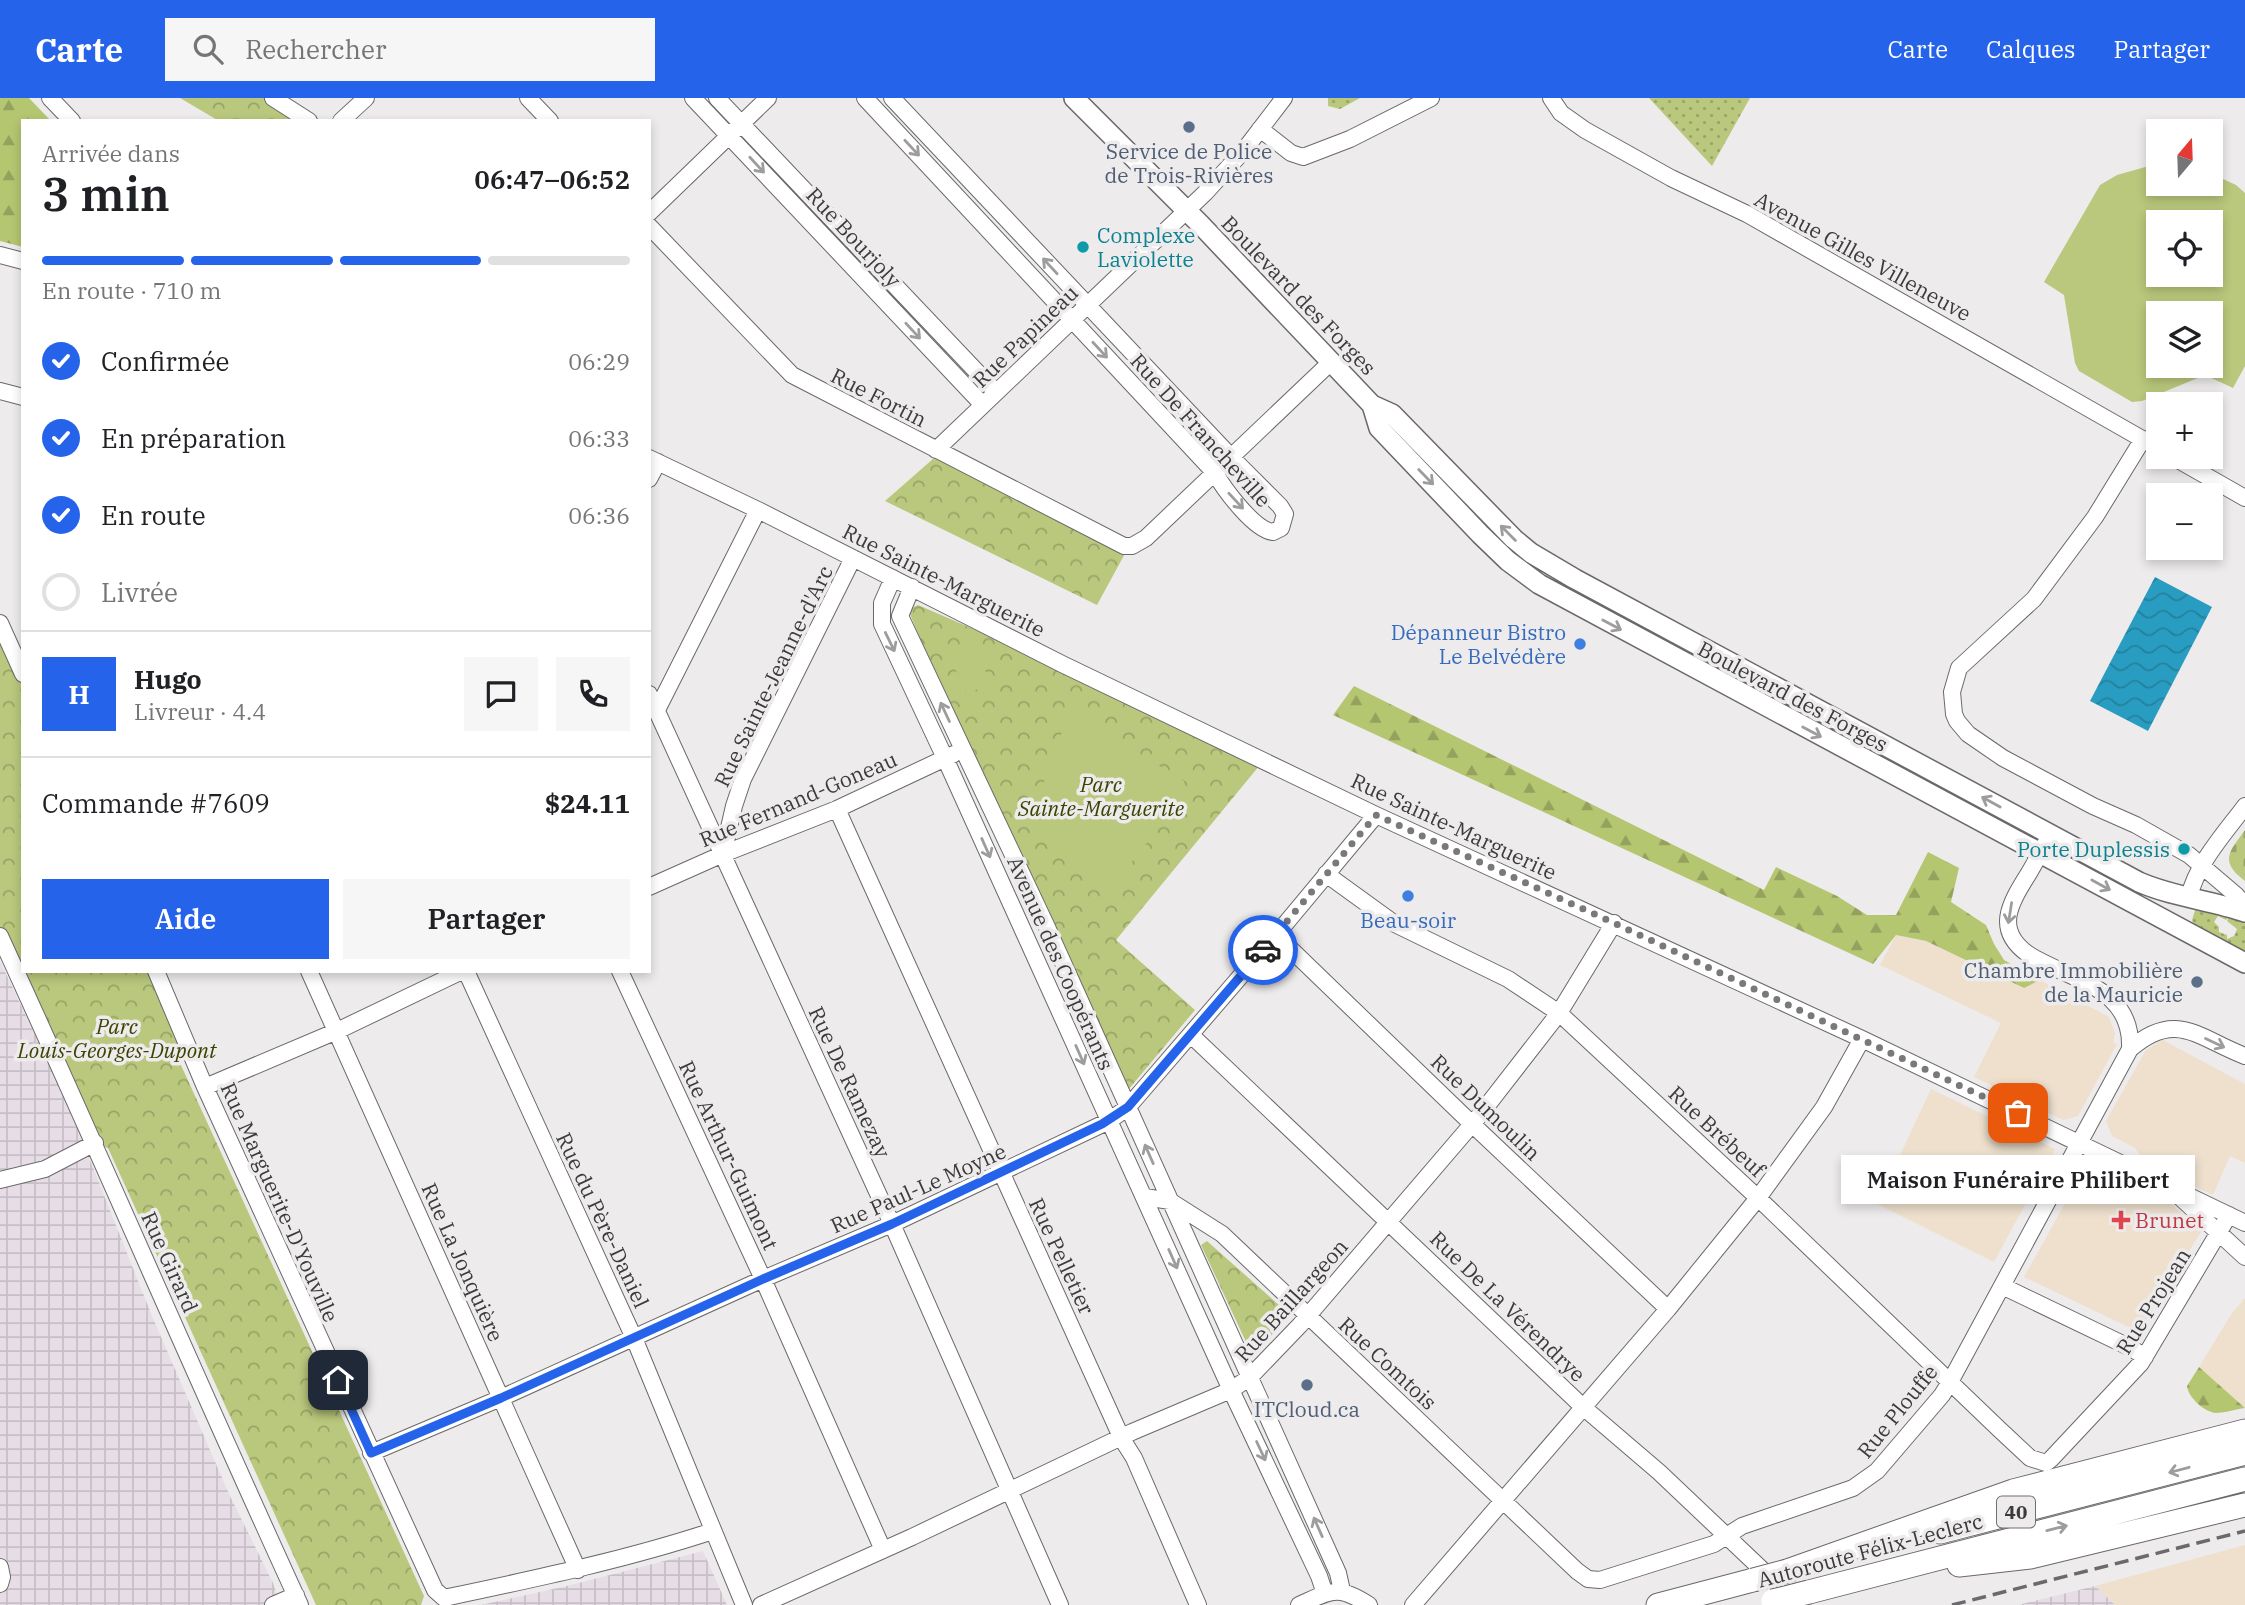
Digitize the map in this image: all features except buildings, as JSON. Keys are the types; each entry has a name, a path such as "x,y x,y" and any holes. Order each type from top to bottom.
{"highway":[{"path":"1787,1571 2013,1491 2245,1431"},
{"name":"Autoroute Félix-Leclerc","path":"1658,1605 2245,1453"},
{"name":"Autoroute Félix-Leclerc","path":"1765,1603 1804,1598 1873,1575 2245,1479"},
{"path":"1873,1575 2030,1557 2245,1504"}],"main road":[{"name":"Boulevard des Forges","path":"1074,98 1372,405 1392,414 1520,544 1564,572 2144,884 2245,912"},
{"name":"Boulevard des Forges","path":"1372,405 1378,428 1508,561 1552,592 2245,963"},
{"path":"1552,592 1564,572"},
{"path":"1732,689 1743,669"},
{"path":"2184,930 2189,897"}],"street":[{"path":"50,98 70,119"},
{"path":"273,98 306,119"},
{"path":"343,119 366,98"},
{"path":"528,98 548,119"},
{"name":"Rue Bourjoly","path":"693,98 984,405"},
{"name":"Rue Bourjoly","path":"717,98 996,393"},
{"path":"651,211 768,98"},
{"name":"Rue De Francheville","path":"865,98 1215,473 1224,489 1260,527 1273,532 1281,528 1285,519 1284,510 892,98"},
{"name":"Rue Papineau","path":"936,450 1223,174 1284,98"},
{"path":"1260,129 1292,153 1303,157 1350,139 1431,98"},
{"name":"Avenue Gilles Villeneuve","path":"1552,98 1567,119 1585,130 1671,178 1747,214 2146,441"},
{"name":"Rue Fortin","path":"651,228 788,372 1117,543 1132,545 1146,538 1215,473"},
{"path":"0,255 21,260"},
{"path":"1215,473 1331,362"},
{"path":"0,391 21,396"},
{"path":"2143,439 2095,517 2034,599 1959,668 1953,684 1952,707 1962,728 2003,758 2189,855 2245,906"},
{"name":"Rue Sainte-Marguerite","path":"654,460 1062,664 1376,815 1862,1039 2245,1223"},
{"path":"2194,469 2245,498"},
{"path":"657,710 758,510"},
{"name":"Rue Sainte-Jeanne-d'Arc","path":"723,854 743,779 853,558"},
{"name":"Avenue des Coopérants","path":"893,578 882,603 881,625 945,758 1325,1594"},
{"name":"Avenue des Coopérants","path":"912,587 900,616 1046,925 1333,1561 1342,1591"},
{"path":"0,623 21,670"},
{"name":"Rue De Ramezay","path":"651,698 892,1224 1060,1605"},
{"name":"Rue Fernand-Goneau","path":"651,886 837,809 963,750"},
{"path":"2189,897 2202,867 2245,806"},
{"name":"Rue Pelletier","path":"837,809 1122,1439 1134,1458 1198,1605"},
{"name":"Rue Paul-Le Moyne","path":"371,1453 892,1224 1109,1121 1128,1107 1376,815"},
{"path":"2050,835 2009,908 2008,924 2013,938 2018,946 2032,957 2101,992 2116,1003 2127,1022 2130,1049"},
{"name":"Rue Brébeuf","path":"1326,874 1395,924 1508,979 1559,1013 1758,1198 2028,1456 2046,1463"},
{"name":"Rue Baillargeon","path":"761,1605 1122,1439 1132,1432 1231,1390 1249,1378 1308,1316 1472,1124 1559,1013 1614,923"},
{"path":"1025,936 1046,925"},
{"name":"Rue Dumoulin","path":"1276,935 1668,1309"},
{"name":"Rue Girard","path":"0,936 298,1600"},
{"name":"Rue Marguerite-D'Youville","path":"157,973 205,1087 435,1590 444,1598 578,1570"},
{"name":"Rue La Jonquière","path":"310,973 578,1570"},
{"path":"205,1087 337,1031 460,973"},
{"name":"Rue du Père-Daniel","path":"465,973 634,1338 744,1605"},
{"name":"Rue Arthur-Guimont","path":"621,973 763,1279 883,1550"},
{"path":"2130,1049 2152,1032 2174,1028 2190,1031 2245,1056"},
{"name":"Rue De La Vérendrye","path":"1191,1034 1583,1407 1659,1472 1727,1536 1804,1598"},
{"path":"1412,1605 1668,1309 1758,1198 1824,1107 1862,1039"},
{"name":"Rue Plouffe","path":"1590,1579 1608,1578 1714,1544 1742,1526 1835,1496 1863,1482 1886,1462 1950,1382 2130,1049"},
{"path":"0,1180 45,1168 95,1143"},
{"path":"2168,1186 2245,1256"},
{"name":"Rue Comtois","path":"1145,1197 1170,1201 1222,1234 1578,1573 1590,1579"},
{"name":"Rue Projean","path":"2046,1463 2118,1389 2145,1357 2230,1215"},
{"path":"2003,1286 2145,1357"},
{"path":"578,1570 713,1531"},
{"path":"0,1567 0,1584"},
{"path":"1299,1605 1325,1594 1342,1591 1369,1605"},
{"path":"273,1605 298,1600"}],"shaded area":[{"path":"1896,935 1926,941 2023,988 2040,980 2109,1017 2115,1033 2113,1043 2117,1044 2078,1116 2063,1120 1974,1077 2001,1023 1880,965"},
{"path":"0,961 69,1107 152,1316 229,1494 281,1605 0,1605"},
{"path":"2163,1040 2245,1084 2245,1163 2230,1156 2213,1195 2147,1164 2135,1148 2112,1136 2106,1121 2146,1050"},
{"path":"1931,1089 2055,1149 1994,1262 1877,1204"},
{"path":"2087,1164 2167,1200 2201,1232 2139,1332 2024,1277"},
{"path":"2245,1298 2245,1408 2199,1367 2232,1313"},
{"path":"2245,1545 2245,1605 2115,1605 2095,1586"},
{"path":"703,1551 727,1605 481,1605 571,1585"},
{"path":"2095,1586 2115,1605 2018,1605"}],"green space":[{"path":"0,98 29,98 49,119 21,119 21,246 0,241"},
{"path":"180,98 282,98 315,119 216,119"},
{"path":"1328,98 1360,98 1340,109 1328,106"},
{"path":"1649,98 1750,98 1712,166"},
{"path":"2146,167 2146,196 2223,196 2223,179 2245,193 2245,366 2233,388 2211,378 2223,378 2223,301 2146,301 2146,378 2198,378 2164,392 2146,392 2146,399 2132,402 2079,371 2075,363 2064,295 2044,282 2100,185 2117,175"},
{"path":"942,451 1128,548 1097,605 885,501"},
{"name":"Parc Sainte-Marguerite","path":"918,605 1177,717 1264,760 1116,940 1195,1010 1123,1096 965,749 908,609"},
{"name":"Parc Louis-Georges-Dupont","path":"0,622 21,668 21,973 160,973 184,1027 180,1063 424,1596 421,1605 316,1605 108,1148 95,1143 0,944"},
{"path":"974,647 991,683 967,694 950,658"},
{"path":"1354,686 1764,890 1776,867 1837,896 1867,915 1896,915 1928,852 1959,868 1951,902 1986,925 2004,960 2040,980 2024,988 1926,941 1896,935 1873,964 1333,715"},
{"path":"1072,713 1184,781 1186,793 1105,896 1074,867 1058,846 1045,805 1044,783 1047,767"},
{"path":"2245,830 2245,881 2232,868 2229,856"},
{"path":"2196,907 2238,918 2245,922 2245,955 2194,927 2192,920","holes":["2218,916 2226,920 2229,917 2227,921 2237,929 2234,936 2227,939 2227,935 2219,932 2219,927 2214,922"]},
{"path":"1207,1241 1289,1314 1253,1357 1201,1245"},
{"path":"2199,1367 2245,1408 2216,1413 2197,1403 2187,1386"}],"water":[{"path":"2155,577 2212,607 2148,731 2090,701"}],"railway":[{"path":"1952,1605 2245,1531"}],"way so far":[{"path":"1263,950 1376,815 1614,923 2018,1113"}],"place":[{"name":"Service de Police de Trois-Rivières","path":"1189,127"},
{"name":"Complexe Laviolette","path":"1083,247"},
{"name":"Dépanneur Bistro Le Belvédère","path":"1580,644"},
{"name":"Porte Duplessis","path":"2184,849"},
{"name":"Beau-soir","path":"1408,896"},
{"name":"Chambre Immobilière de la Mauricie","path":"2197,982"},
{"name":"Maison Funéraire Philibert","path":"2018,1113"},
{"name":"Brunet","path":"2121,1220"},
{"name":"ITCloud.ca","path":"1307,1385"}],"route":[{"path":"338,1380 371,1453 501,1398 1001,1174 1109,1121 1128,1107 1263,950"}]}
